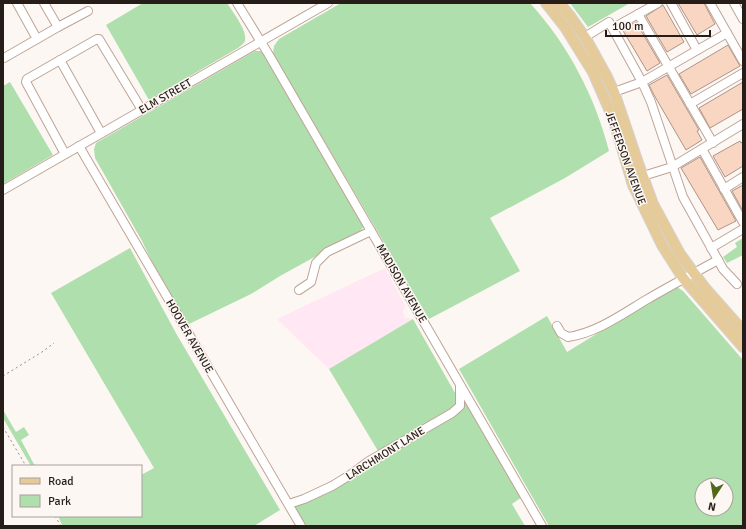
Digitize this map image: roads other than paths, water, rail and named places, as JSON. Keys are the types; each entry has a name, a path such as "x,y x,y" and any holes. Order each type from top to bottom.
{"main road":[{"name":"JEFFERSON AVENUE","path":"546,3 565,26 593,72 613,118 633,184 662,245 683,278 743,348"},
{"name":"JEFFERSON AVENUE","path":"559,3 585,37 614,92 653,204 680,254 704,288 743,331"},
{"path":"580,50 593,63 610,92 614,92"}],"street":[{"path":"17,3 37,39"},
{"path":"44,3 58,27"},
{"name":"MADISON AVENUE","path":"237,3 269,55 542,526"},
{"name":"ELM STREET","path":"3,190 328,3"},
{"path":"613,28 658,3"},
{"path":"671,3 697,50"},
{"path":"710,3 743,61"},
{"path":"734,3 743,18"},
{"path":"4,58 88,11"},
{"path":"638,14 713,143"},
{"path":"585,37 609,22 613,28 651,102 683,198 723,268 737,284"},
{"path":"614,92 642,82 726,33"},
{"path":"65,154 26,82 27,79 60,60 97,39 100,40 142,110"},
{"path":"60,60 101,134"},
{"path":"690,104 743,73"},
{"path":"643,176 672,167 743,124"},
{"name":"HOOVER AVENUE","path":"79,146 302,526"},
{"path":"702,149 743,222"},
{"path":"724,188 743,177"},
{"path":"712,248 743,229"},
{"path":"299,290 311,282 316,263 327,252 371,231"},
{"path":"557,326 561,332 568,337 580,335 605,324 683,278 718,260"},
{"name":"LARCHMONT LANE","path":"288,504 304,499 332,486 369,461 452,413 460,406 460,385"}]}
